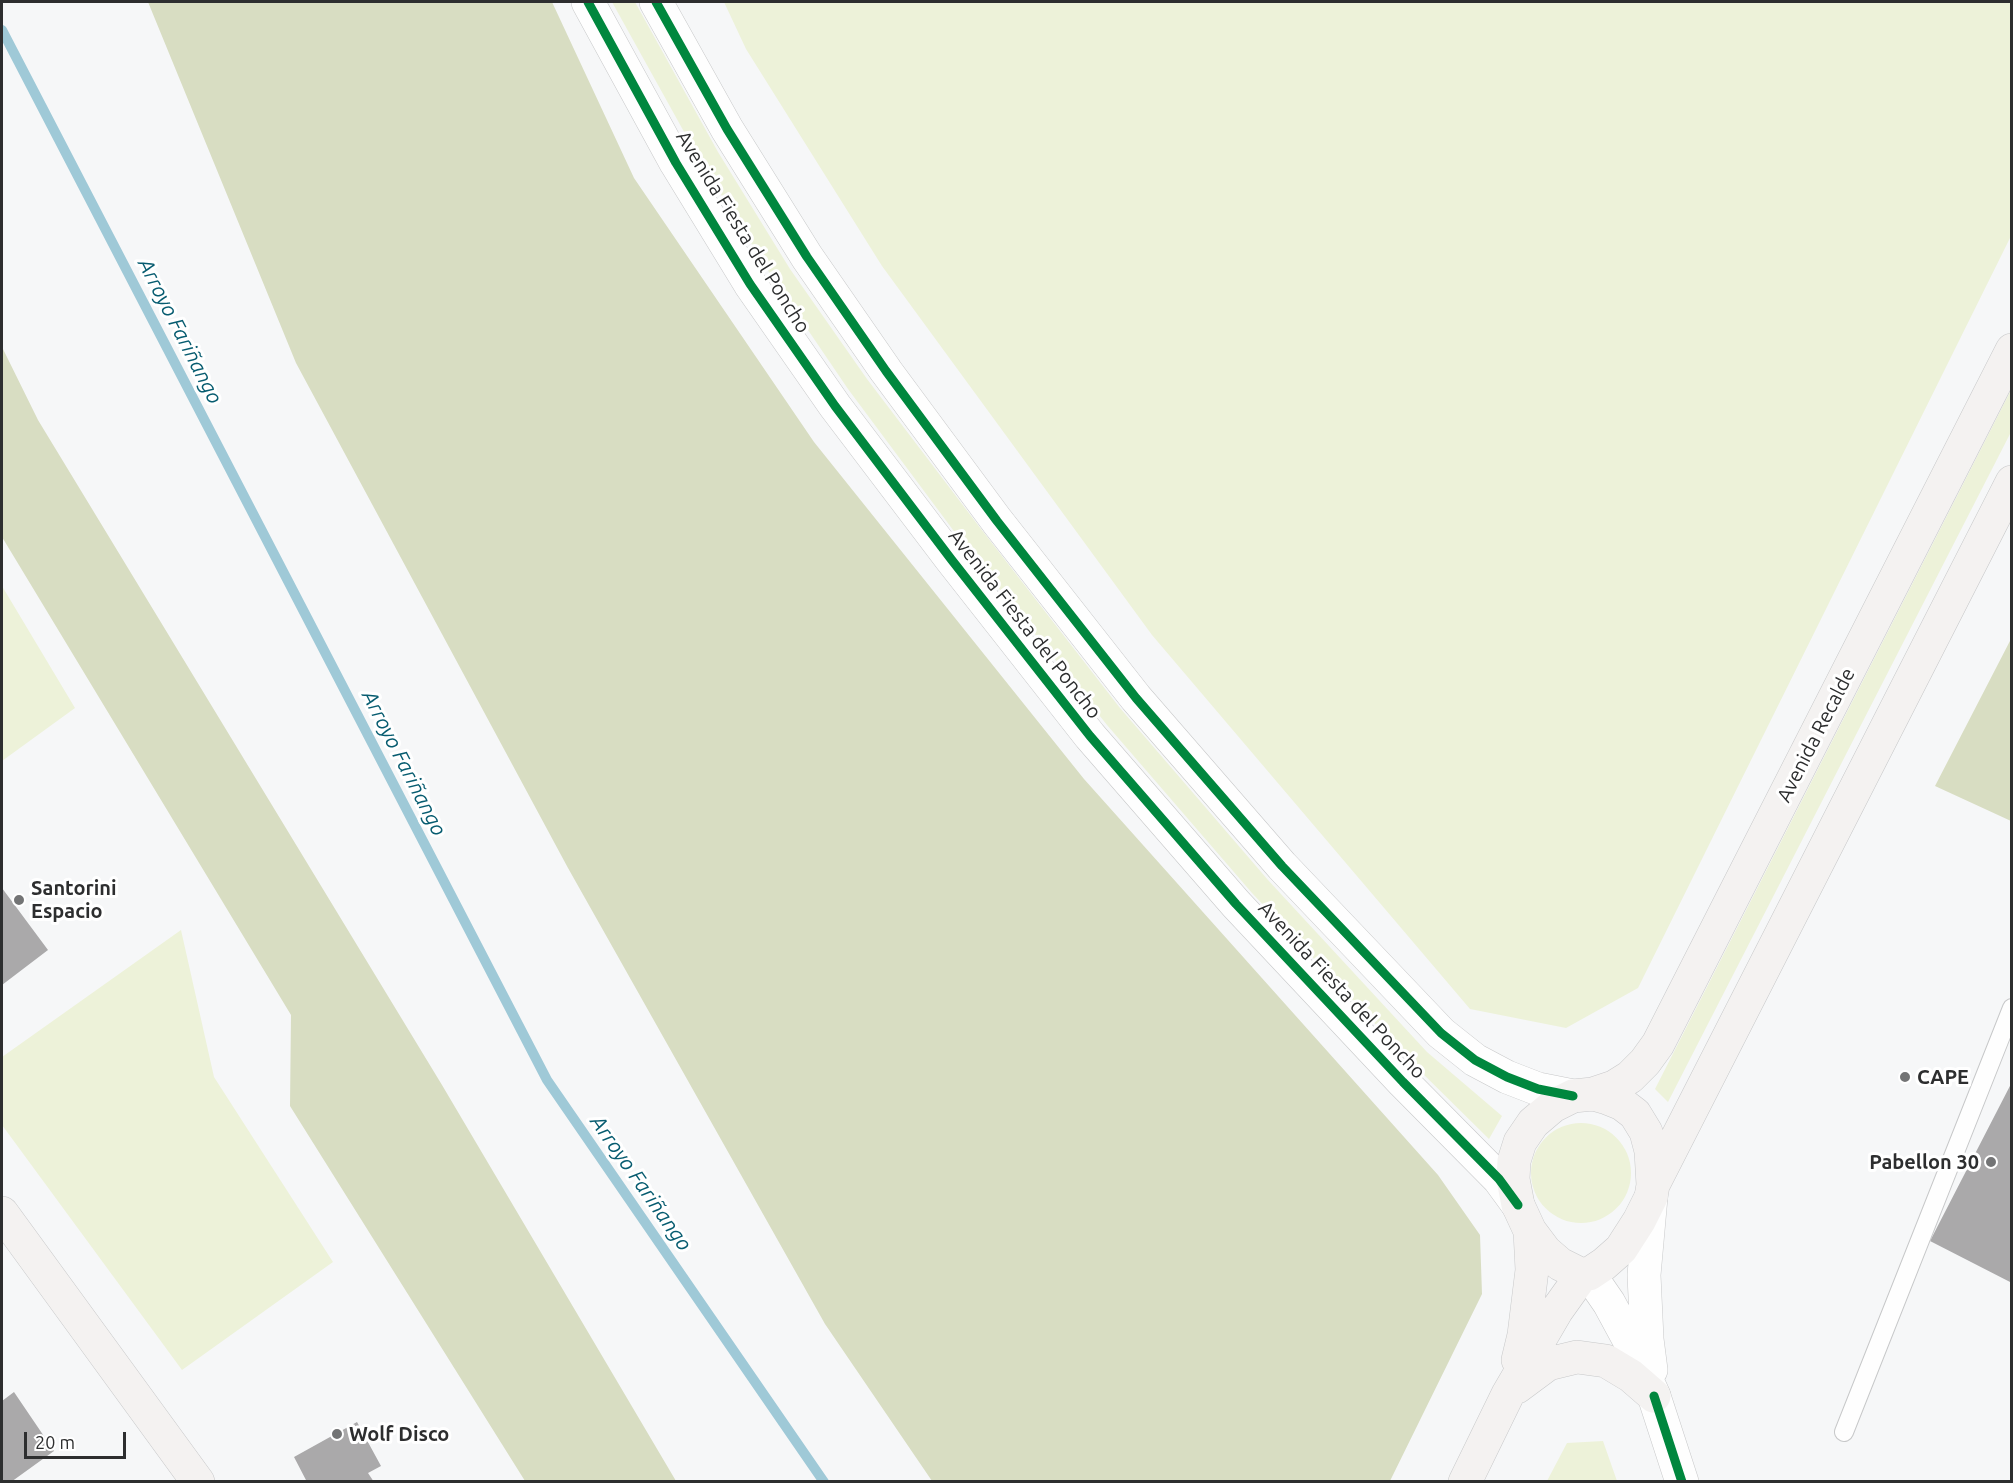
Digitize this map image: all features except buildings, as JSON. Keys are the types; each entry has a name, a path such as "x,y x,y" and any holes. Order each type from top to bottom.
{"main road":[{"name":"Avenida Recalde","path":"1583,1095 1614,1087 1630,1077 1658,1044 2012,350"},
{"path":"1465,1482 1508,1394 1557,1310 1585,1274 1604,1264 1621,1249 1639,1221 1652,1191 2012,482"},
{"path":"1508,1394 1524,1335 1532,1270 1524,1218 1513,1179 1514,1161 1520,1143 1533,1123 1553,1106 1583,1095 1607,1098 1622,1104 1635,1114 1646,1132 1651,1151 1652,1191"},
{"path":"2,1213 198,1482"},
{"path":"1524,1218 1545,1251 1560,1264 1585,1274"},
{"path":"1508,1394 1548,1364 1577,1357 1606,1361 1631,1376 1654,1396"}],"street":[{"name":"Avenida Fiesta del Poncho","path":"588,2 676,163 750,284 835,406 951,559 1090,736 1228,895 1402,1082 1499,1179 1524,1218"},
{"name":"Avenida Fiesta del Poncho","path":"656,2 727,129 807,257 886,371 997,521 1136,698 1282,866 1441,1033 1475,1060 1507,1077 1538,1089 1583,1095"},
{"path":"1652,1191 1644,1275 1647,1339 1654,1396"},
{"path":"1585,1274 1609,1303 1654,1396 1682,1482"}],"lane":[{"path":"1844,1432 2012,1008"}],"green space":[{"path":"148,2 552,2 634,178 814,442 1084,779 1438,1175 1480,1235 1482,1294 1390,1481 932,1481 825,1324 568,868 296,363"},
{"path":"612,2 635,2 718,152 790,269 867,379 981,529 1120,708 1268,880 1427,1052 1502,1116 1489,1139 1414,1065 1252,893 1107,725 962,542 848,389 772,277 698,157"},
{"path":"724,2 2011,2 2011,236 1638,988 1566,1028 1470,1009 1152,635 882,266 746,49"},
{"path":"2,347 38,420 442,1085 676,1481 525,1481 290,1106 291,1015 2,537"},
{"path":"2011,390 2011,432 1668,1102 1655,1089"},
{"path":"2,586 75,708 2,761"},
{"path":"2011,639 2011,821 1935,786"},
{"path":"181,930 214,1077 333,1262 182,1370 2,1125 2,1057"},
{"path":"1581,1123 1600,1127 1617,1137 1627,1154 1631,1173 1627,1192 1617,1209 1600,1219 1581,1223 1562,1219 1545,1209 1535,1192 1531,1173 1535,1154 1545,1137 1562,1127"},
{"path":"1603,1441 1617,1481 1547,1481 1567,1443"}],"waterway":[{"name":"Arroyo Fariñango","path":"2,30 547,1080 824,1482"}],"cycle path":[{"path":"588,2 676,163 750,284 835,406 951,559 1090,736 1236,904 1403,1082 1499,1179 1518,1205"},
{"path":"656,2 727,129 807,257 886,371 997,521 1136,698 1282,866 1441,1033 1475,1060 1507,1077 1538,1089 1573,1096"},
{"path":"1654,1396 1682,1482"}],"place":[{"name":"Santorini Espacio","path":"19,900"},
{"name":"CAPE","path":"1905,1077"},
{"name":"Pabellon 30","path":"1991,1162"},
{"name":"Wolf Disco","path":"337,1434"}]}
